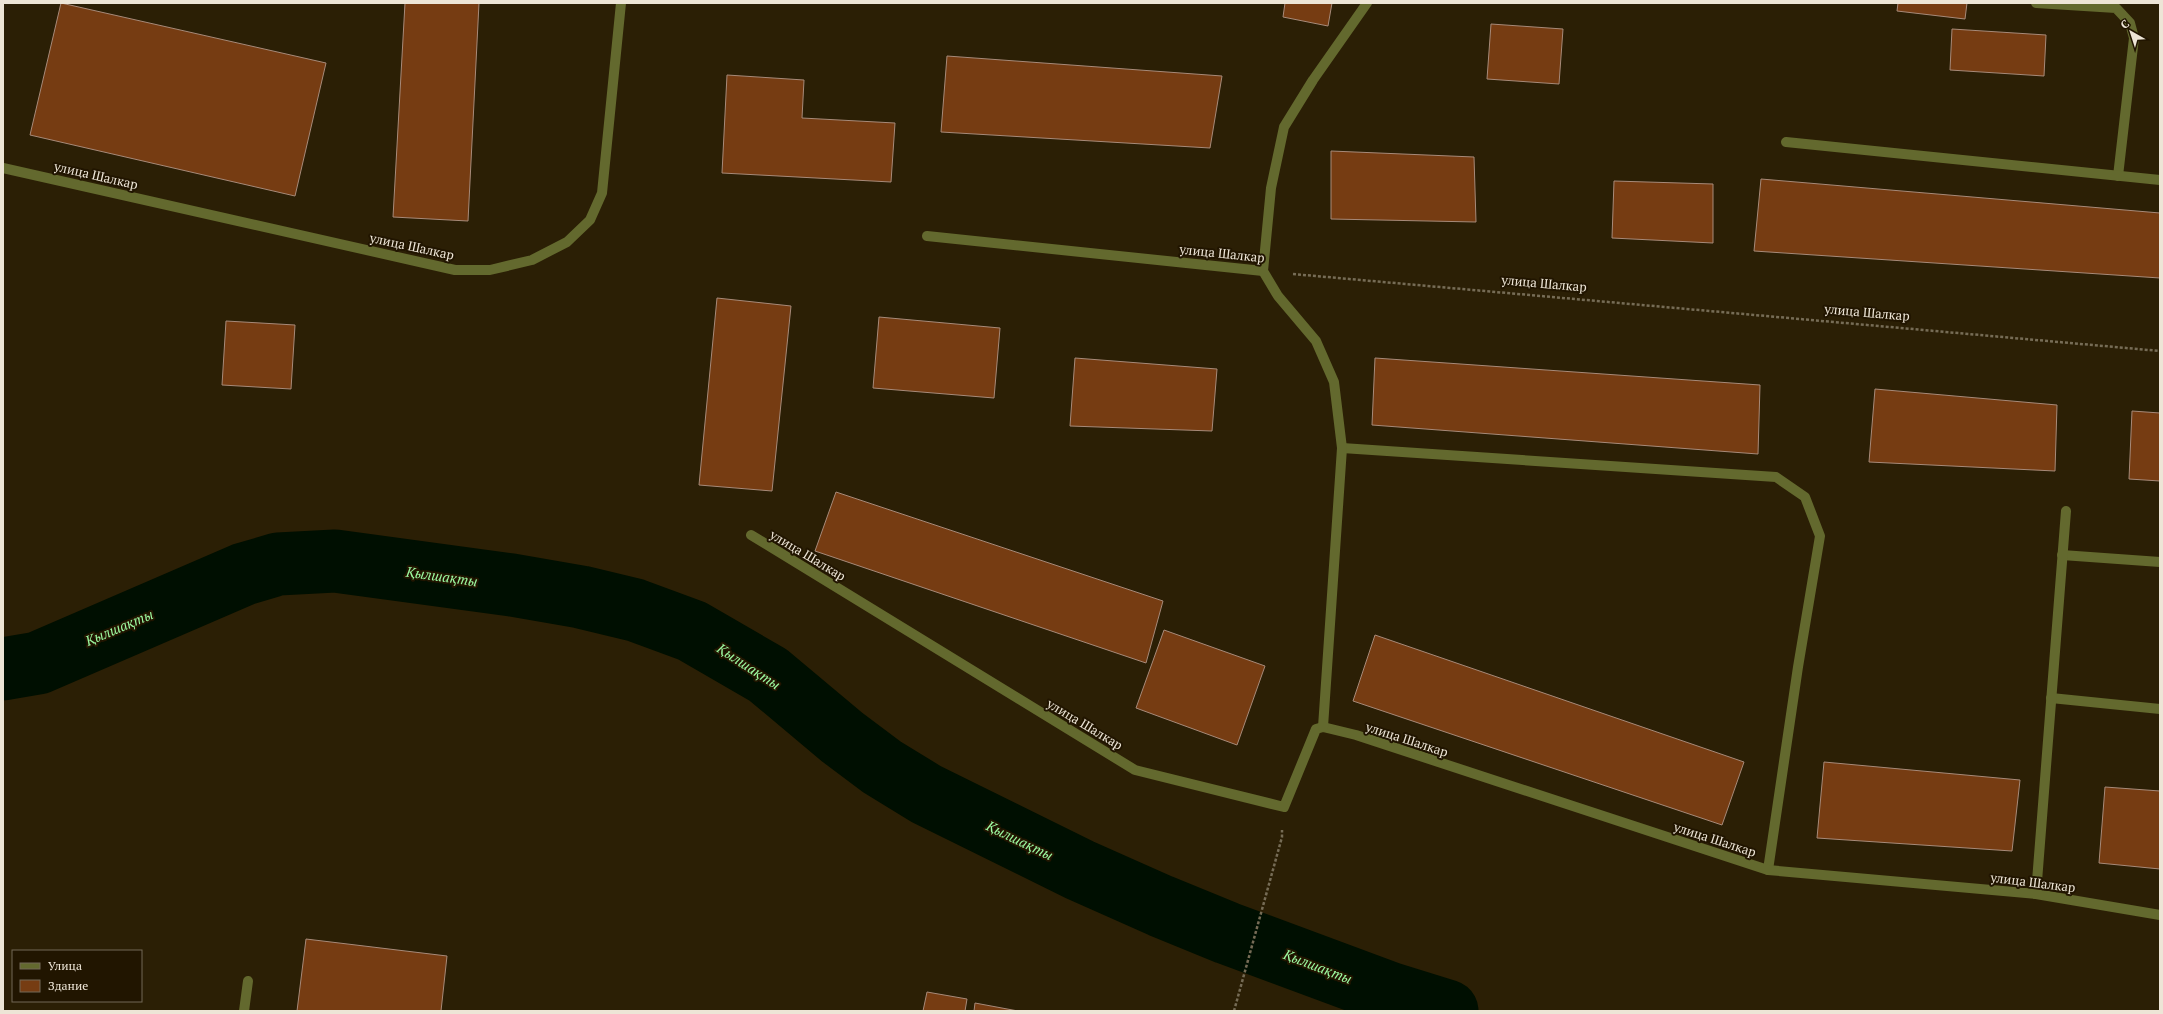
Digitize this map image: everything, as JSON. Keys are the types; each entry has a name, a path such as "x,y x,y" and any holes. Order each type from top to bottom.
{"street":[{"name":"улица Шалкар","path":"3,168 454,270 490,270 532,260 567,242 590,220 602,193 621,3"},
{"path":"1322,727 1342,448 1334,382 1316,341 1268,283 1263,271 1271,188 1284,127 1312,80 1366,3"},
{"path":"2036,3 2116,8 2130,23 2134,38 2118,176"},
{"path":"1786,142 2160,180"},
{"name":"улица Шалкар","path":"927,236 1263,271"},
{"path":"1342,448 1776,477 1805,497 1820,536 1798,667 1768,870"},
{"path":"2036,894 2066,511"},
{"name":"улица Шалкар","path":"751,535 1136,770 1284,807 1316,730 1322,727 1371,740 1768,870 2036,894 2160,914"},
{"path":"2062,555 2160,562"},
{"path":"2051,698 2160,709"},
{"path":"244,1011 248,981"}],"path":[{"name":"улица Шалкар","path":"1263,271 2160,351"},
{"path":"1234,1011 1241,981 1282,837"}],"building":[{"path":"61,3 326,63 295,196 30,135"},
{"path":"405,3 479,3 468,221 393,217"},
{"path":"1285,3 1332,3 1328,26 1283,17"},
{"path":"1898,3 1967,3 1965,19 1897,11"},
{"path":"1491,24 1563,29 1559,84 1487,79"},
{"path":"1952,29 2046,35 2044,76 1950,70"},
{"path":"947,56 1222,76 1210,148 941,132"},
{"path":"727,75 804,80 802,118 895,123 891,182 722,173"},
{"path":"1331,151 1474,157 1476,222 1331,219"},
{"path":"1761,179 2160,213 2160,278 1754,251"},
{"path":"1614,181 1713,184 1713,243 1612,238"},
{"path":"717,298 791,306 772,491 699,485"},
{"path":"879,317 1000,328 994,398 873,388"},
{"path":"226,321 295,325 291,389 222,385"},
{"path":"1075,358 1217,369 1212,431 1070,426"},
{"path":"1375,358 1760,385 1758,454 1372,425"},
{"path":"1875,389 2057,405 2055,471 1869,462"},
{"path":"2132,411 2160,413 2160,481 2129,479"},
{"path":"836,492 1163,601 1146,663 815,551"},
{"path":"1164,630 1265,666 1237,745 1136,708"},
{"path":"1375,635 1744,762 1722,825 1353,701"},
{"path":"1824,762 2020,780 2012,851 1817,838"},
{"path":"2105,787 2160,791 2160,869 2099,863"},
{"path":"306,939 447,956 441,1011 297,1011"},
{"path":"927,992 967,999 965,1011 923,1011"},
{"path":"975,1003 1018,1011 974,1011"}],"waterway":[{"name":"Қылшақты","path":"3,669 38,663 244,574 278,564 335,561 512,585 581,597 635,610 692,631 768,675 842,737 882,767 926,794 1080,870 1227,933 1389,993 1447,1011"}]}
